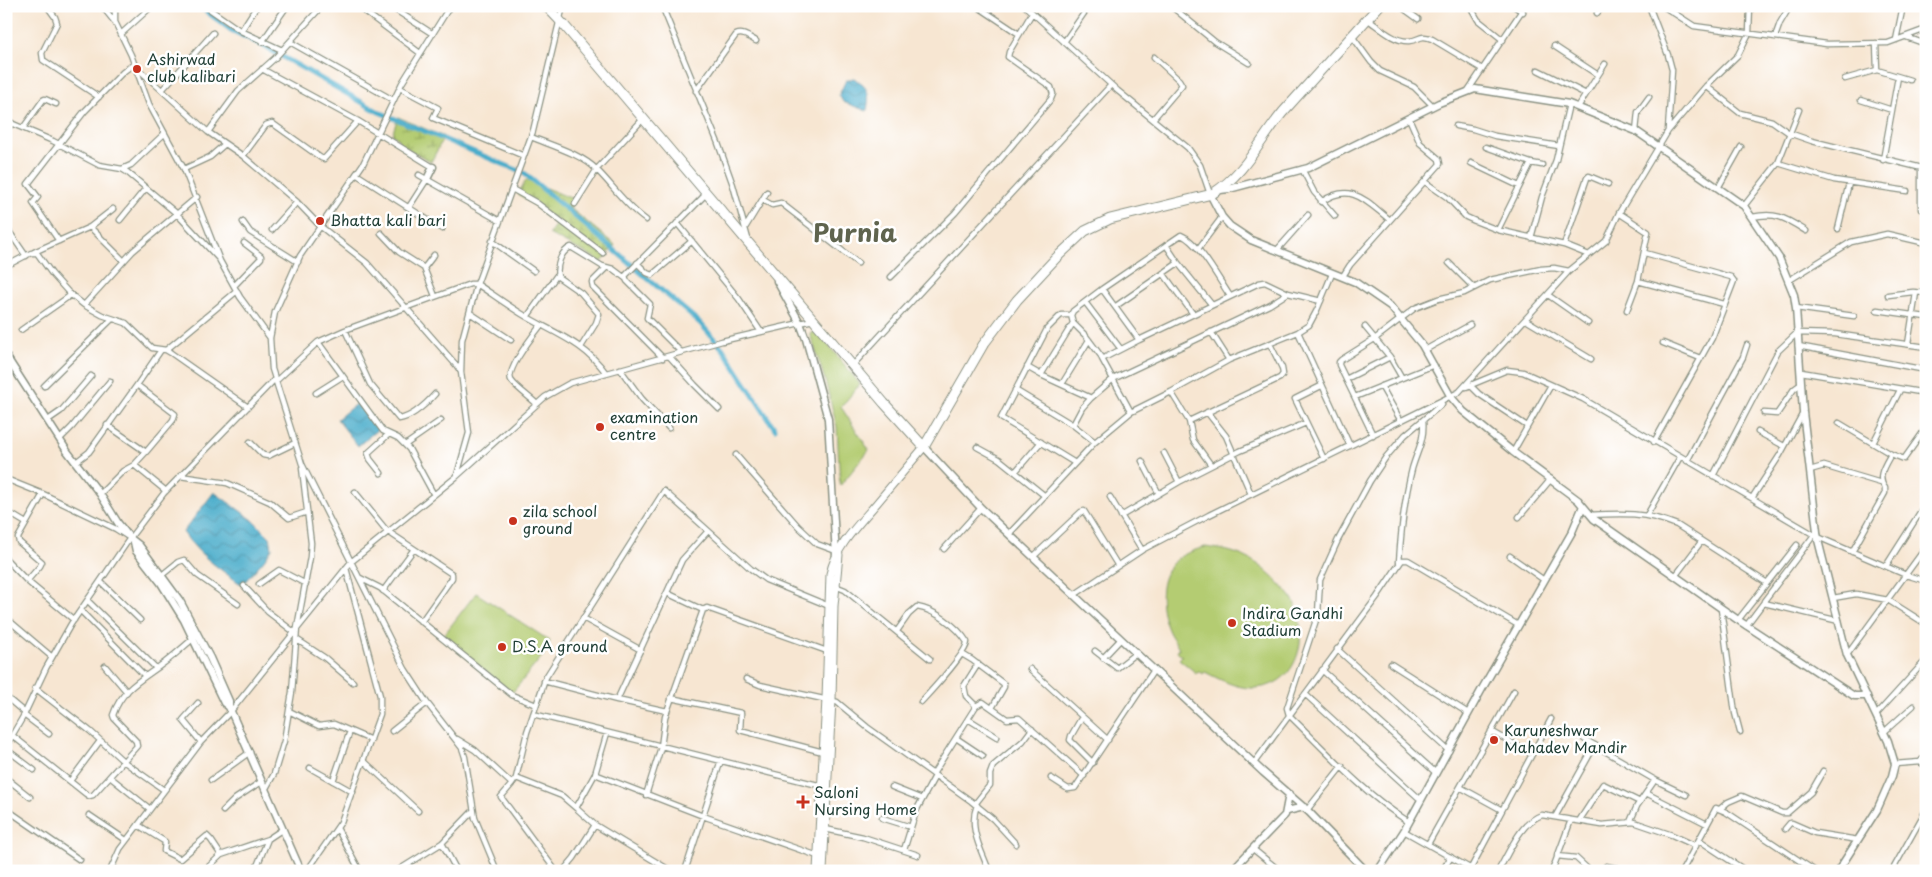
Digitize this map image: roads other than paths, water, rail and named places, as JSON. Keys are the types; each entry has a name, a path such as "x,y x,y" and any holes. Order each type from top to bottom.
{"highway":[{"path":"546,6 773,274 924,447 989,338 1017,300 1056,258 1085,231 1110,219 1210,194 1226,185 1241,171 1269,129 1283,112 1379,6"},
{"path":"551,6 561,22"}],"main road":[{"path":"817,871 823,752 829,699 827,651 830,574 838,551 924,447"},
{"path":"823,871 829,699 838,551"}],"street":[{"path":"47,6 57,23 42,54 44,60 99,97"},
{"path":"102,6 115,22 135,65 149,104 184,169 197,198 220,261 235,288 270,338"},
{"path":"115,6 115,22"},
{"path":"121,34 152,6"},
{"path":"205,6 241,31 281,51"},
{"path":"241,31 257,6"},
{"path":"262,42 287,6"},
{"path":"208,132 238,90 275,58 322,6"},
{"path":"357,6 420,53"},
{"path":"390,6 433,34"},
{"path":"450,6 393,100 380,133 356,174 298,262 275,312 270,338 272,369 302,464 405,669 426,703 462,748 473,812 497,871"},
{"path":"456,477 469,433 461,372 462,340 477,284 531,137 561,22 562,6"},
{"path":"662,6 733,186 750,245"},
{"path":"977,6 1019,34"},
{"path":"1025,6 1111,85 1188,148 1200,165 1210,194 1222,217 1230,226 1252,240 1332,274 1343,276 1390,306 1425,350 1434,365 1448,398 1513,452 1578,500 1592,517 1746,626 1854,696 1867,696"},
{"path":"1064,42 1089,6"},
{"path":"1171,6 1214,42 1249,63"},
{"path":"1400,6 1418,19"},
{"path":"1470,6 1478,20 1503,40"},
{"path":"1514,6 1523,12"},
{"path":"1466,93 1523,12 1525,6"},
{"path":"1597,13 1603,6"},
{"path":"1649,6 1672,70 1668,131"},
{"path":"1074,595 1142,550 1448,398 1466,387 1570,271 1600,248 1606,241 1619,213 1668,131 1706,86 1738,55 1748,34 1750,6"},
{"path":"1775,37 1780,23 1790,6"},
{"path":"1896,40 1903,6"},
{"path":"1666,7 1694,26 1827,44 1888,43 1926,29"},
{"path":"890,277 955,212 1051,98 1053,94 1051,87 1008,57 1009,52 1032,13"},
{"path":"1367,19 1388,35 1402,40 1409,41 1422,36 1432,39 1482,69"},
{"path":"162,90 213,33"},
{"path":"696,91 736,35 745,35 756,41"},
{"path":"1352,36 1380,71 1414,87 1433,106"},
{"path":"1905,37 1926,44"},
{"path":"290,42 393,100"},
{"path":"1876,43 1877,70"},
{"path":"1554,46 1598,76"},
{"path":"1153,119 1182,85 1154,57"},
{"path":"1578,107 1605,64"},
{"path":"59,241 33,203 38,198 28,184 84,112 123,72 135,65"},
{"path":"135,65 208,132 243,156 297,202 320,226 367,263 461,372"},
{"path":"262,69 380,133 433,167 409,207"},
{"path":"1538,70 1586,94"},
{"path":"1845,79 1877,70 1910,80"},
{"path":"1883,160 1898,77"},
{"path":"852,366 1111,85"},
{"path":"1706,86 1740,113 1772,121 1789,133 1812,141 1923,169 1921,209"},
{"path":"400,88 438,108 433,118 524,156"},
{"path":"1218,190 1229,189 1302,169 1433,106 1475,89 1569,104 1636,131 1744,206 1779,258 1794,295 1803,412 1816,536 1847,655 1884,732 1896,764 1877,810 1838,871"},
{"path":"1636,131 1638,112 1648,97"},
{"path":"24,128 43,100 45,99 56,104"},
{"path":"1861,100 1892,110"},
{"path":"1531,238 1559,146 1569,104"},
{"path":"1744,206 1778,163 1799,110"},
{"path":"1343,276 1350,265 1425,182 1440,162 1420,143 1409,118"},
{"path":"575,204 597,169 643,119"},
{"path":"6,121 100,165 122,169 176,213 220,261"},
{"path":"243,156 266,125 272,123 324,159 358,121"},
{"path":"6,130 12,123"},
{"path":"1456,126 1495,136 1559,146"},
{"path":"122,169 131,164 164,134"},
{"path":"531,137 566,151 597,169 635,212 646,220"},
{"path":"184,169 210,157 225,144"},
{"path":"1486,147 1542,165"},
{"path":"1718,188 1741,147"},
{"path":"1471,163 1519,186"},
{"path":"1498,230 1531,163"},
{"path":"1778,163 1834,180 1907,191"},
{"path":"1302,169 1314,192 1335,216"},
{"path":"356,174 442,229"},
{"path":"419,175 500,221"},
{"path":"1564,245 1587,178 1589,176 1608,184"},
{"path":"1425,182 1448,198 1466,217 1498,230 1564,245 1589,255"},
{"path":"1838,229 1849,183"},
{"path":"120,220 146,188"},
{"path":"512,189 537,203 603,253"},
{"path":"745,228 768,192"},
{"path":"1322,202 1331,196 1348,192 1358,194 1390,220"},
{"path":"625,278 634,265 706,194"},
{"path":"84,305 124,261 176,213 197,198"},
{"path":"762,200 772,205 781,203 858,263"},
{"path":"272,230 297,202"},
{"path":"6,266 90,227 113,209"},
{"path":"1619,213 1647,229 1645,253 1638,281 1627,310"},
{"path":"1752,217 1767,214 1777,215 1806,231"},
{"path":"1277,250 1308,216"},
{"path":"1198,249 1222,217"},
{"path":"243,222 250,232 298,262"},
{"path":"677,223 739,299 761,332"},
{"path":"6,227 26,256"},
{"path":"90,227 124,261"},
{"path":"381,233 399,252 424,268 435,296"},
{"path":"1788,280 1850,242 1886,234 1926,243"},
{"path":"1075,463 1001,418 1014,390 1050,325 1061,315 1071,315 1102,289 1181,235 1198,249 1230,296"},
{"path":"492,241 534,271"},
{"path":"634,265 652,275 692,241"},
{"path":"76,462 89,452 163,350 235,288 261,258 244,243"},
{"path":"1166,245 1212,305"},
{"path":"527,317 557,276 558,261 569,247 625,278 650,304 647,318 681,352"},
{"path":"34,252 37,253 52,274 71,295 84,305 102,316 126,323 149,347 163,350 248,407"},
{"path":"1645,253 1731,277 1734,281 1712,338 1654,442"},
{"path":"424,268 434,255"},
{"path":"1116,306 1178,263"},
{"path":"1449,264 1474,288"},
{"path":"606,268 592,282 593,287 663,358"},
{"path":"1373,435 1339,362 1402,320 1415,308 1474,288 1490,280 1541,269 1554,268 1570,271"},
{"path":"1163,273 1192,314"},
{"path":"736,455 798,526 817,544 838,551 828,419 800,323 773,274"},
{"path":"1009,534 1095,442 1130,412 1171,392 1228,360 1298,332 1309,325 1332,274"},
{"path":"557,276 581,293 599,314 581,347"},
{"path":"1638,281 1724,304"},
{"path":"1102,359 1120,348 1259,283 1265,282 1288,293 1321,301"},
{"path":"34,770 6,748 35,688 74,620 166,491 275,380 318,342 463,285 477,284 527,317 581,347 596,359 606,373"},
{"path":"1102,289 1139,340"},
{"path":"1072,425 1082,408 1113,379 1269,305 1288,293"},
{"path":"1908,344 1916,293"},
{"path":"1888,295 1926,293"},
{"path":"21,330 71,295"},
{"path":"1548,295 1588,323"},
{"path":"1085,302 1120,348"},
{"path":"1796,308 1854,316"},
{"path":"1877,310 1926,318"},
{"path":"470,313 510,340"},
{"path":"1071,315 1073,323 1089,340 1102,359 1130,412"},
{"path":"44,386 112,319"},
{"path":"110,871 115,856 126,840 201,742 351,562 456,477 545,397 564,386 606,373 714,343 813,320"},
{"path":"1526,320 1591,359"},
{"path":"1041,375 1073,323"},
{"path":"537,404 511,380 510,374 515,363 541,325"},
{"path":"1425,350 1470,325"},
{"path":"1365,326 1390,357 1402,378"},
{"path":"345,330 370,384 398,419 406,417 424,405 435,394"},
{"path":"1211,332 1228,360"},
{"path":"1298,332 1350,446"},
{"path":"1713,476 1778,351 1797,333 1835,334 1926,347"},
{"path":"1062,384 1089,340"},
{"path":"318,342 383,431 398,438 412,454 434,495"},
{"path":"1663,343 1700,358"},
{"path":"1189,421 1283,374 1270,344"},
{"path":"1687,462 1743,357 1747,345"},
{"path":"1798,346 1926,370"},
{"path":"6,356 60,439 132,540 136,551 161,583 194,638 250,752 301,871"},
{"path":"669,356 695,386 719,409"},
{"path":"1346,379 1390,357"},
{"path":"1355,397 1434,365"},
{"path":"1027,367 1091,398"},
{"path":"620,369 642,399 669,428"},
{"path":"1466,387 1507,370 1523,372 1583,399 1687,462 1816,536 1906,575 1926,581"},
{"path":"1801,372 1926,393"},
{"path":"48,420 61,411 91,376"},
{"path":"316,393 343,376"},
{"path":"60,439 110,381"},
{"path":"100,494 122,471 134,465 173,420 174,414 137,384"},
{"path":"1764,413 1777,414 1794,390 1801,384"},
{"path":"1513,452 1551,385"},
{"path":"1322,386 1295,399 1324,459"},
{"path":"1382,386 1401,421"},
{"path":"1471,386 1479,394 1528,426"},
{"path":"1014,390 1072,425 1095,442"},
{"path":"1872,443 1900,390"},
{"path":"1171,392 1189,421 1194,440 1211,465"},
{"path":"1409,822 1392,810 1342,766 1289,715 1287,708 1318,614 1320,580 1356,507 1386,457 1405,435 1448,398"},
{"path":"1207,412 1226,436 1252,494"},
{"path":"1752,498 1803,412"},
{"path":"405,445 441,420"},
{"path":"1254,763 1377,597 1399,562 1401,527 1412,468 1423,441 1424,420"},
{"path":"1121,516 1211,465 1306,423"},
{"path":"1839,423 1891,454 1904,459 1926,428"},
{"path":"107,425 146,452"},
{"path":"1758,432 1784,446"},
{"path":"381,473 368,453 389,434"},
{"path":"250,442 266,456 295,443"},
{"path":"1015,472 1041,442"},
{"path":"977,446 999,459 1045,496"},
{"path":"924,447 981,508 1254,763 1305,808 1362,870"},
{"path":"1164,453 1179,482"},
{"path":"1881,483 1883,469 1891,454"},
{"path":"1646,515 1680,457"},
{"path":"1142,461 1159,494"},
{"path":"265,790 274,774 284,742 292,692 295,630 306,584 311,543 302,464"},
{"path":"134,465 166,491"},
{"path":"1810,470 1824,466 1881,483 1885,488 1885,493 1852,552"},
{"path":"180,476 227,483 270,502 289,518 308,512"},
{"path":"6,479 111,526 139,545 180,601 201,640 229,701 230,709"},
{"path":"1519,517 1551,479"},
{"path":"556,871 501,797 516,778 544,681 664,491 751,569 766,580 829,606"},
{"path":"355,492 388,531 453,576 421,622"},
{"path":"27,581 42,562 18,540 42,494"},
{"path":"1110,497 1142,550"},
{"path":"1886,566 1926,503"},
{"path":"1378,871 1422,800 1468,713 1578,521 1583,506"},
{"path":"944,549 981,508"},
{"path":"6,511 26,523"},
{"path":"1033,557 1084,511 1118,566"},
{"path":"1578,521 1592,517 1646,515 1677,526 1767,583"},
{"path":"617,700 682,560 708,531"},
{"path":"1746,626 1816,536"},
{"path":"1676,575 1702,542"},
{"path":"1738,620 1797,545"},
{"path":"1847,655 1926,547"},
{"path":"383,591 414,549"},
{"path":"1510,556 1544,580"},
{"path":"6,559 27,581 74,620"},
{"path":"162,575 178,562 184,560 197,575 238,604"},
{"path":"1399,562 1408,560 1518,624"},
{"path":"307,871 344,816 380,714 380,696 346,568"},
{"path":"259,584 279,570 306,584"},
{"path":"358,578 383,591 512,695 536,706"},
{"path":"101,582 140,620"},
{"path":"244,586 268,612 295,630"},
{"path":"835,586 845,590 930,659"},
{"path":"667,593 702,610 707,608 827,651"},
{"path":"1833,598 1856,594 1888,600 1926,624"},
{"path":"88,601 156,668"},
{"path":"1764,602 1838,620"},
{"path":"897,631 914,608 924,608 944,619 964,637 968,644 962,654 921,702"},
{"path":"1721,609 1735,713 1740,732"},
{"path":"646,795 661,747 667,711 702,610"},
{"path":"81,611 145,676"},
{"path":"6,618 52,657"},
{"path":"583,618 640,650"},
{"path":"12,736 91,796 138,744 113,715 127,692 137,680 156,668 194,638"},
{"path":"296,639 325,658 353,682"},
{"path":"1103,658 1121,639"},
{"path":"1337,649 1449,751"},
{"path":"1095,651 1117,668 1136,653"},
{"path":"962,654 1004,684 992,708"},
{"path":"1876,715 1926,660"},
{"path":"976,706 966,696 964,686 978,664"},
{"path":"1391,664 1468,713"},
{"path":"104,666 127,692"},
{"path":"1030,670 1108,740"},
{"path":"1051,778 1071,789 1075,788 1154,670"},
{"path":"1322,670 1436,773"},
{"path":"746,680 760,685 829,699 976,804 1016,844"},
{"path":"544,681 667,711"},
{"path":"35,688 90,731 123,761 164,790"},
{"path":"1428,844 1514,691"},
{"path":"1305,694 1422,800"},
{"path":"6,697 49,734"},
{"path":"672,698 741,713 740,730 823,752"},
{"path":"904,850 922,799 934,774 976,706 983,702 1007,719 1019,718 1084,776"},
{"path":"198,703 183,720 186,727 201,742"},
{"path":"392,731 426,703"},
{"path":"1884,732 1913,706"},
{"path":"289,711 319,726 334,724 372,740"},
{"path":"533,714 822,786"},
{"path":"1082,717 1070,740 1093,763"},
{"path":"968,719 997,737"},
{"path":"1404,831 1473,869 1502,810 1552,719"},
{"path":"989,871 973,828 973,814 976,804 990,785 990,774 993,766 1023,741 1032,730"},
{"path":"333,781 350,731"},
{"path":"1492,731 1532,754"},
{"path":"576,808 595,774 607,733"},
{"path":"454,738 475,750 512,784"},
{"path":"956,738 983,756"},
{"path":"1584,739 1655,780 1686,795"},
{"path":"70,781 100,741"},
{"path":"1555,817 1595,745"},
{"path":"211,780 250,752"},
{"path":"1920,762 1926,755"},
{"path":"685,871 721,760"},
{"path":"364,761 418,811"},
{"path":"1896,764 1920,762 1926,766"},
{"path":"1287,811 1305,808 1342,766"},
{"path":"310,768 353,792"},
{"path":"1682,871 1714,810 1720,809 1738,796 1742,796 1782,813 1787,813 1793,810 1811,792 1823,771"},
{"path":"595,774 703,816 818,856"},
{"path":"110,777 150,809"},
{"path":"6,778 30,797"},
{"path":"516,778 562,796 595,825 671,871"},
{"path":"1630,822 1640,802 1655,780"},
{"path":"223,811 235,799 262,781"},
{"path":"1579,822 1603,784 1640,802"},
{"path":"892,787 922,799"},
{"path":"1460,787 1502,810"},
{"path":"1646,793 1707,824"},
{"path":"1231,871 1254,850 1287,811 1289,794"},
{"path":"6,809 80,860"},
{"path":"1720,809 1815,871"},
{"path":"1892,871 1926,810"},
{"path":"397,871 442,843 473,812"},
{"path":"89,815 126,840"},
{"path":"1498,871 1524,828 1542,815 1602,825 1630,822 1672,835 1696,846"},
{"path":"882,818 911,827"},
{"path":"1552,871 1571,820"},
{"path":"1786,828 1792,823 1815,833 1858,840"},
{"path":"138,825 164,841 164,851 180,859 207,836 212,840 221,855"},
{"path":"563,871 574,858 595,825"},
{"path":"337,828 360,871"},
{"path":"204,871 221,855 268,839 283,829"},
{"path":"825,829 863,837 918,855"},
{"path":"254,871 268,839"},
{"path":"1699,840 1746,871"},
{"path":"442,843 457,871"},
{"path":"1254,850 1280,871"},
{"path":"1558,856 1576,858 1590,871"},
{"path":"1442,871 1451,857"},
{"path":"1603,871 1606,866 1610,865 1630,871"}],"water":[{"path":"854,78 867,91 867,111 843,102 839,95 846,80"},
{"path":"357,403 378,429 358,446 337,419"},
{"path":"214,492 253,520 270,537 272,548 242,585 202,555 183,532"}],"waterway":[{"path":"199,6 231,30 262,45 379,112 524,173 700,323 723,349 775,429"}],"place":[{"name":"Ashirwad club kalibari","path":"137,69"},
{"name":"Bhatta kali bari","path":"320,221"},
{"name":"examination centre","path":"600,427"},
{"name":"zila school ground","path":"513,521"},
{"name":"Indira Gandhi Stadium","path":"1232,623"},
{"name":"D.S.A ground","path":"502,647"},
{"name":"Karuneshwar Mahadev Mandir","path":"1494,740"},
{"name":"Saloni Nursing Home","path":"803,802"}],"district":[{"name":"Purnia","path":"855,233"}]}
